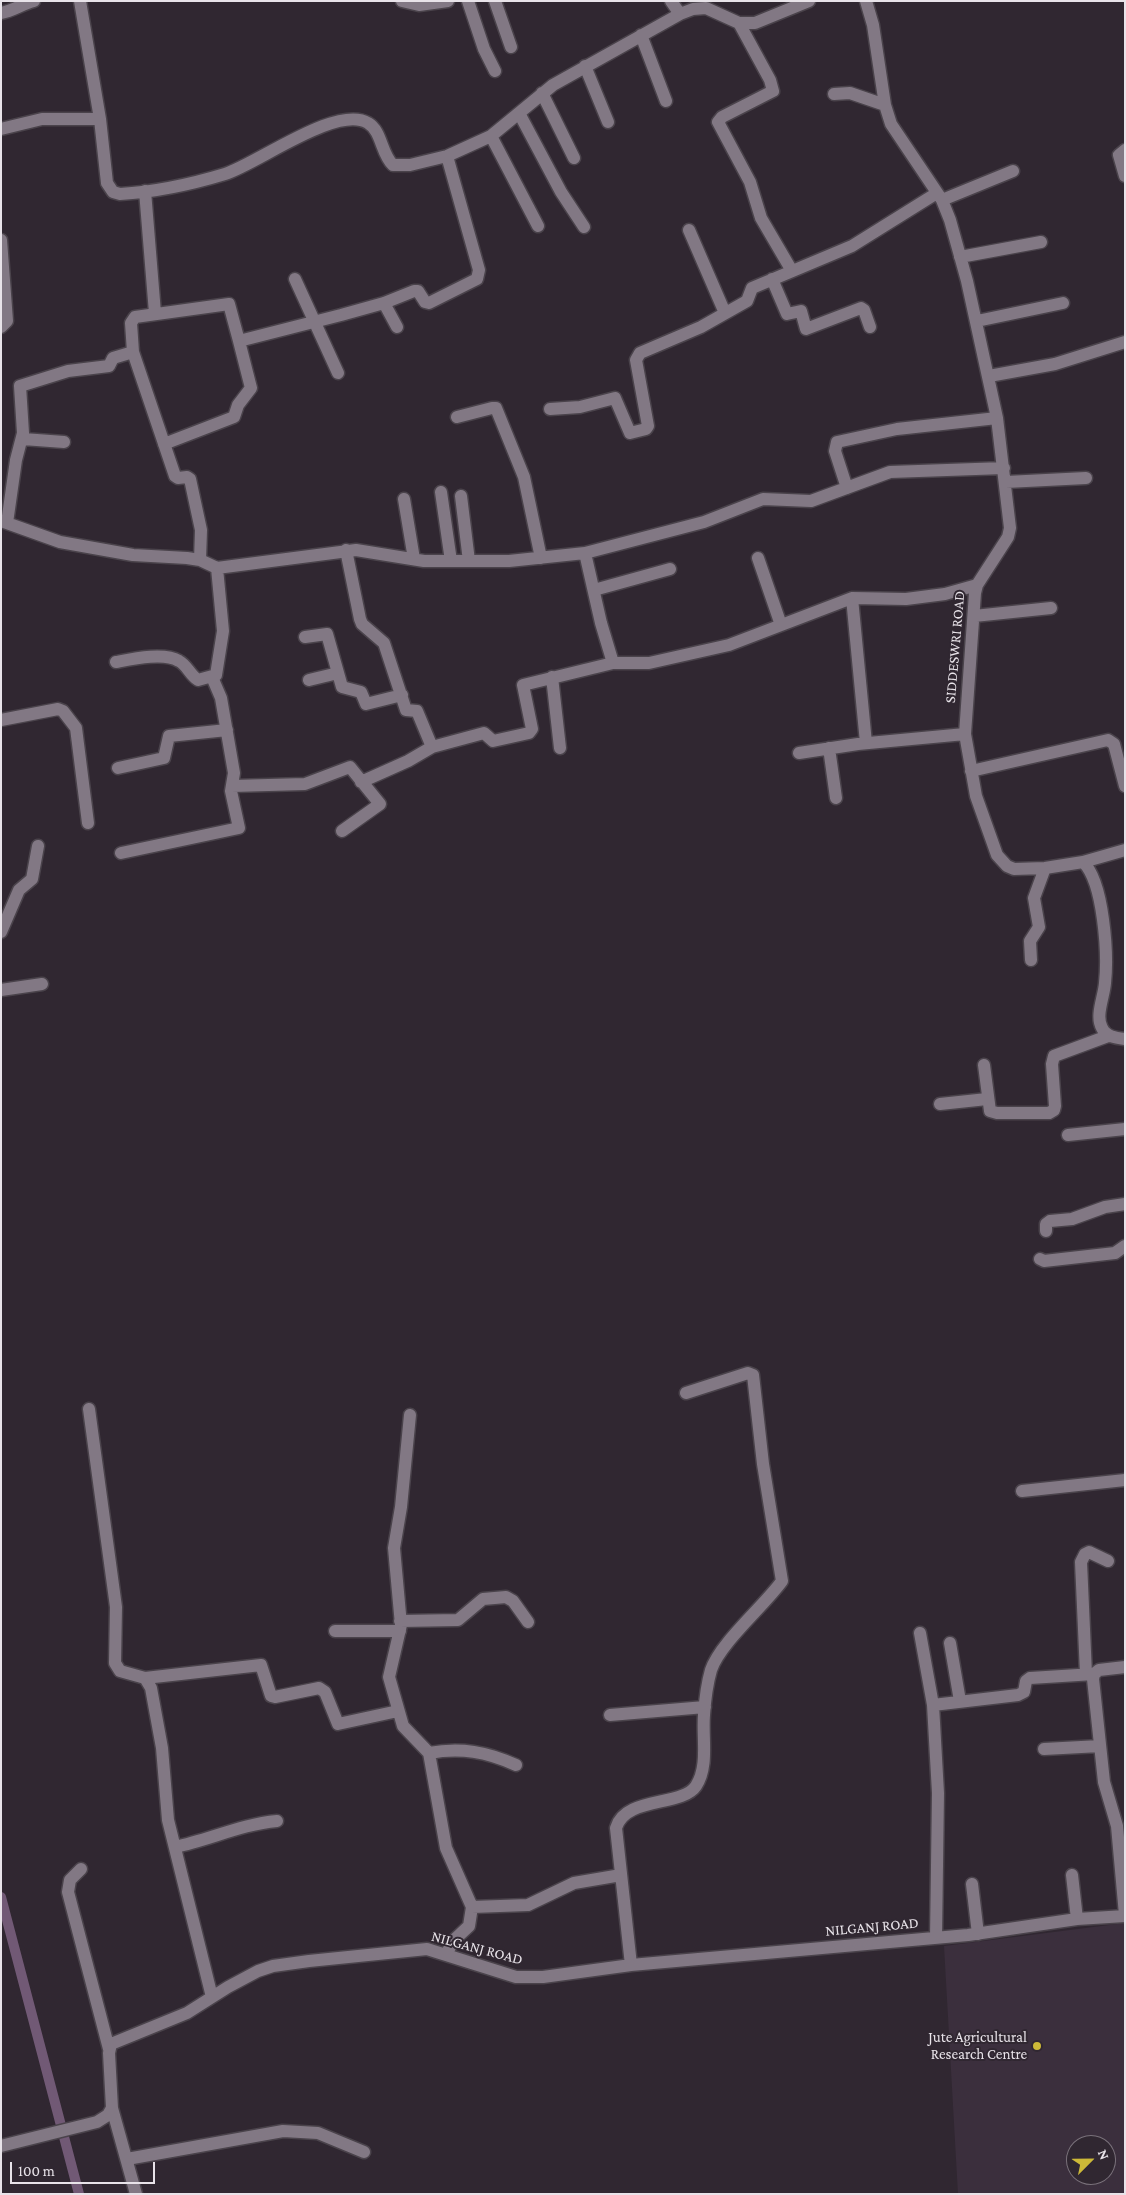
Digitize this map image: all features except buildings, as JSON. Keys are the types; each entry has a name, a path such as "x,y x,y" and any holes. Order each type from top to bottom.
{"street":[{"path":"1,12 10,12 15,4 34,1"},
{"path":"80,1 100,119 109,189 120,194 145,191 225,174 249,165 315,129 343,120 360,120 369,123 375,130 385,154 393,165 410,165 447,156 491,136 542,94 585,66 680,14 693,9 706,8 739,24 764,21 808,1"},
{"path":"402,1 419,5 448,1"},
{"path":"468,1 484,49 495,71"},
{"path":"494,1 511,47"},
{"path":"671,1 680,14"},
{"name":"SIDDESWRI ROAD","path":"866,1 875,34 886,105 896,134 939,196 950,220 977,321 989,376 1006,482 1010,518 1009,532 976,585 965,734 976,796 992,844 1002,863 1014,869 1045,868 1083,862 1125,850"},
{"path":"739,24 770,80 773,91 722,117 718,122 750,182 761,218 792,271"},
{"path":"641,35 666,101"},
{"path":"585,66 608,122"},
{"path":"834,94 850,93 886,105"},
{"path":"542,94 574,158"},
{"path":"519,113 560,192 584,226"},
{"path":"2,127 42,119 100,119"},
{"path":"491,136 538,226"},
{"path":"1125,150 1119,155 1125,176"},
{"path":"239,341 384,302 416,290 425,302 429,303 479,277 447,156"},
{"path":"550,408 580,407 615,398 630,433 646,429 648,426 637,356 645,350 701,327 747,301 752,288 852,246 939,196 1013,171"},
{"path":"145,191 155,313"},
{"path":"689,230 725,314"},
{"path":"1,240 6,321 1,327"},
{"path":"960,258 1041,242"},
{"path":"295,279 338,373"},
{"path":"772,279 787,314 801,311 806,329 861,308 864,310 870,327"},
{"path":"384,302 397,326"},
{"path":"977,321 1063,303"},
{"path":"164,444 234,417 238,405 251,388 229,304 139,315 132,320 133,352 164,444 175,476 178,478 187,477 190,480 201,530 200,560"},
{"path":"989,376 1054,364 1125,342"},
{"path":"133,352 114,357 108,366 68,371 52,378 21,384 19,388 24,426 4,522 60,542 133,555 200,560 217,568 346,550 414,559 451,561 541,558 585,553 704,522 764,499 808,502 890,472 1004,468"},
{"path":"457,417 496,408 524,477 541,558"},
{"path":"847,488 835,451 837,442 897,429 997,418"},
{"path":"22,439 64,442"},
{"path":"1006,482 1086,478"},
{"path":"441,492 451,561"},
{"path":"461,496 469,561"},
{"path":"404,499 414,559"},
{"path":"346,550 362,624 384,643 407,711 417,711 432,747"},
{"path":"585,553 613,663"},
{"path":"758,558 782,625"},
{"path":"116,662 143,657 175,659 181,662 196,679 201,681 212,677 218,671 223,631 217,568"},
{"path":"594,590 670,569"},
{"path":"361,782 408,761 432,747 484,732 493,741 530,733 532,729 523,686 552,677 613,663 642,664 729,645 852,598 906,599 945,594 976,585"},
{"path":"852,598 866,743"},
{"path":"974,616 1051,608"},
{"path":"306,637 327,634 344,689 361,692 366,704 402,696"},
{"path":"309,680 338,672"},
{"path":"121,853 238,828 231,791 234,773 221,698 212,677"},
{"path":"552,677 560,748"},
{"path":"1,720 58,709 75,725 88,823"},
{"path":"118,768 164,758 168,736 226,730"},
{"path":"799,753 866,743 965,734"},
{"path":"971,771 1108,740 1114,744 1125,786"},
{"path":"829,748 836,798"},
{"path":"232,786 305,784 348,767 352,768 380,804 342,831"},
{"path":"1,932 19,890 32,879 38,846"},
{"path":"1083,862 1093,875 1104,930 1106,964 1099,1021 1103,1031 1108,1036"},
{"path":"1031,960 1030,941 1039,927 1034,898 1045,868"},
{"path":"1,990 42,984"},
{"path":"984,1066 989,1109 992,1113 1052,1112 1054,1106 1052,1064 1054,1056 1108,1036 1125,1039"},
{"path":"940,1104 988,1099"},
{"path":"1068,1135 1125,1129"},
{"path":"1046,1231 1046,1224 1050,1221 1066,1220 1097,1209 1125,1204"},
{"path":"1040,1259 1044,1261 1112,1254 1125,1246"},
{"path":"631,1965 616,1828 621,1815 686,1793 695,1788 703,1768 705,1707 708,1683 714,1663 779,1584 782,1576 764,1470 753,1375 748,1373 686,1393"},
{"path":"89,1409 116,1607 116,1668 124,1673 145,1678 261,1665 271,1696 275,1697 319,1688 324,1692 338,1724 398,1711"},
{"path":"410,1415 401,1507 394,1548 400,1626 389,1677 403,1726 429,1753 446,1848 472,1907 468,1926 453,1941 446,1955"},
{"path":"1022,1491 1125,1480"},
{"path":"1108,1561 1089,1552 1085,1554 1081,1562 1090,1674 1105,1788 1117,1826 1125,1916"},
{"path":"335,1631 458,1620 483,1599 506,1597 512,1601 528,1622"},
{"path":"920,1633 933,1705 938,1800 936,1938"},
{"path":"950,1644 960,1701"},
{"path":"933,1705 1022,1694 1026,1681 1030,1678 1090,1674 1100,1670 1125,1667"},
{"path":"145,1678 151,1688 162,1748 168,1820 212,1997"},
{"path":"610,1715 705,1707"},
{"path":"1044,1749 1100,1746"},
{"path":"429,1753 467,1750 491,1755 516,1765"},
{"path":"175,1847 222,1835 246,1826 277,1821"},
{"path":"81,1870 70,1880 68,1892 109,2049 112,2108 136,2194"},
{"path":"472,1907 528,1905 574,1883 621,1875"},
{"path":"1072,1875 1077,1919"},
{"path":"972,1884 978,1934"},
{"name":"NILGANJ ROAD","path":"109,2049 118,2039 164,2024 243,1979 273,1966 419,1950 446,1955 524,1978 543,1978 631,1965 978,1934 1077,1919 1125,1916"},
{"path":"1,2146 49,2132 79,2127 104,2118 112,2108"},
{"path":"127,2159 283,2131 318,2133 364,2152"}],"shaded area":[{"name":"Jute Agricultural Research Centre","path":"1125,1923 1125,2194 958,2194 944,1946"}],"waterway":[{"path":"1,1897 79,2194"}],"place":[{"name":"Jute Agricultural Research Centre","path":"1037,2046"}]}
